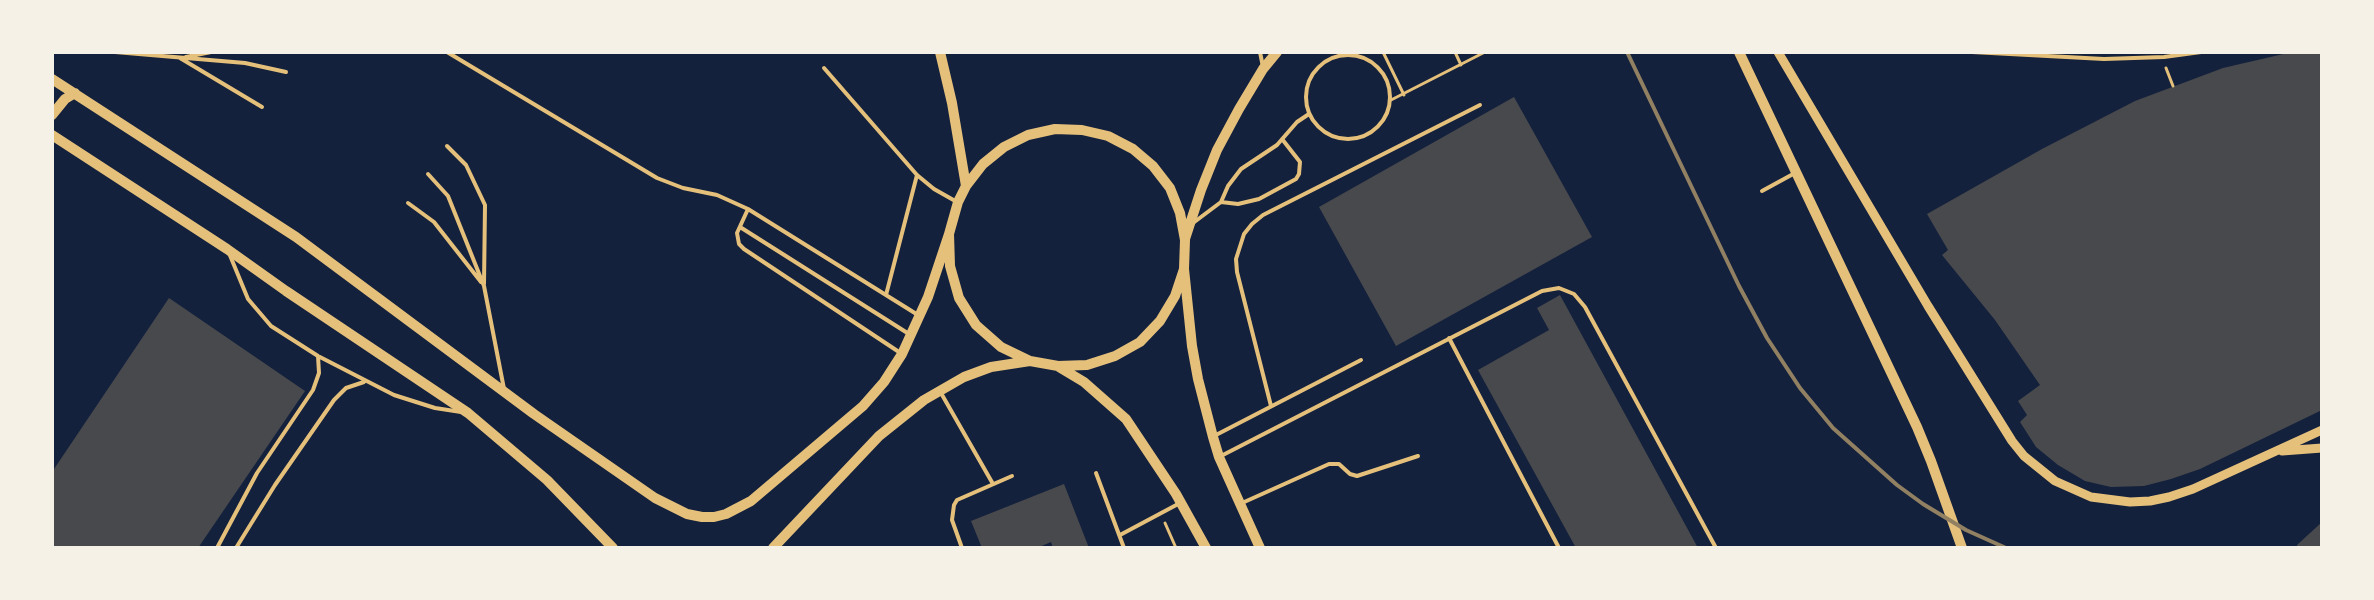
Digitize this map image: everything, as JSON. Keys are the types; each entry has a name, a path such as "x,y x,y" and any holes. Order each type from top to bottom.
{"main road":[{"path":"940,52 952,103 966,186"},
{"path":"1185,240 1201,190 1217,150 1239,109 1263,70 1277,52"},
{"path":"1739,52 1917,427 1962,548"},
{"path":"52,79 296,237 504,391 655,498 687,514 714,517 738,509 751,501 841,426 884,382 902,354 920,316 949,234 958,202 966,186 990,158 1004,147 1028,135 1055,129 1082,130 1108,136 1133,148 1153,166 1170,188 1180,213 1185,240 1184,268 1198,379 1212,437 1219,457 1260,548"},
{"path":"52,115 64,99 75,93"},
{"path":"52,135 227,249 286,291 468,413 546,480 613,548"},
{"path":"949,234 950,266 959,298 976,325 1001,347 1030,361 1058,366 1087,365 1115,356 1140,342 1165,313 1175,296 1184,268"},
{"path":"774,548 879,436 940,390 964,377 991,367 1030,361"},
{"path":"1058,366 1084,382 1126,419 1181,503 1206,548"}],"street":[{"path":"1778,52 1903,264 2012,441 2039,470 2055,481 2091,497 2130,502 2150,501 2193,489 2322,430"},
{"path":"2274,451 2322,448"}],"lane":[{"path":"115,52 262,66 286,72"},
{"path":"179,58 211,52"},
{"path":"447,52 657,178 683,188 717,195 748,209 920,316"},
{"path":"1260,52 1263,70"},
{"path":"1329,52 1329,59"},
{"path":"1972,52 2067,58 2137,58 2201,52"},
{"path":"1348,54 1358,56 1376,65 1388,81 1390,100 1384,120 1378,128 1370,134 1350,140 1330,136 1321,130 1309,114 1306,93 1308,82 1313,73 1329,59 1348,54"},
{"path":"179,58 262,107"},
{"path":"824,68 917,175 958,202"},
{"path":"1271,406 1237,272 1237,252 1244,234 1263,215 1480,105"},
{"path":"1190,225 1221,202 1228,186 1241,169 1282,139 1297,122 1309,114"},
{"path":"1221,202 1238,204 1258,199 1296,179 1299,174 1300,162 1282,139"},
{"path":"447,146 466,165 485,204 484,286"},
{"path":"1762,191 1795,173"},
{"path":"428,174 448,196 484,286 504,391"},
{"path":"886,295 917,175"},
{"path":"408,203 434,222 484,286"},
{"path":"748,209 737,238 744,249 902,354"},
{"path":"740,227 911,334"},
{"path":"227,249 241,284 258,313 271,326 364,382 413,402 468,413"},
{"path":"1219,457 1542,291 1558,288 1574,294 1585,307 1716,548"},
{"path":"1449,338 1559,548"},
{"path":"217,548 257,473 313,390 319,373 318,356"},
{"path":"1212,437 1361,360"},
{"path":"236,548 275,485 334,400 346,388 364,382"},
{"path":"940,390 993,484"},
{"path":"1240,503 1330,464 1339,464 1350,474 1357,476 1418,456"},
{"path":"1096,473 1124,548"},
{"path":"962,548 952,520 954,505 958,500 1012,476"},
{"path":"1120,535 1181,503"}],"path":[{"path":"1384,52 1404,95"},
{"path":"1455,52 1462,65"},
{"path":"1390,100 1404,95 1485,52"},
{"path":"1160,514 1176,548"}],"building":[{"path":"2292,52 2322,52 2322,410 2200,469 2171,479 2144,486 2111,487 2085,481 2058,465 2036,447 2020,422 2027,415 2018,401 2040,385 1995,320 1942,255 1948,250 1927,214 2042,149 2135,101 2223,68"},
{"path":"1514,97 1592,237 1396,346 1319,207"},
{"path":"1560,295 1698,548 1576,548 1478,370 1549,330 1537,308"},
{"path":"169,298 305,391 198,548 52,548 52,472"},
{"path":"1064,484 1089,548 1053,548 1051,542 1037,548 982,548 971,521"},
{"path":"2322,522 2322,548 2298,548 2297,545"}],"railway":[{"path":"1627,52 1739,286 1767,338 1800,388 1833,428 1897,485 1923,504 1966,530 2006,548"}]}
